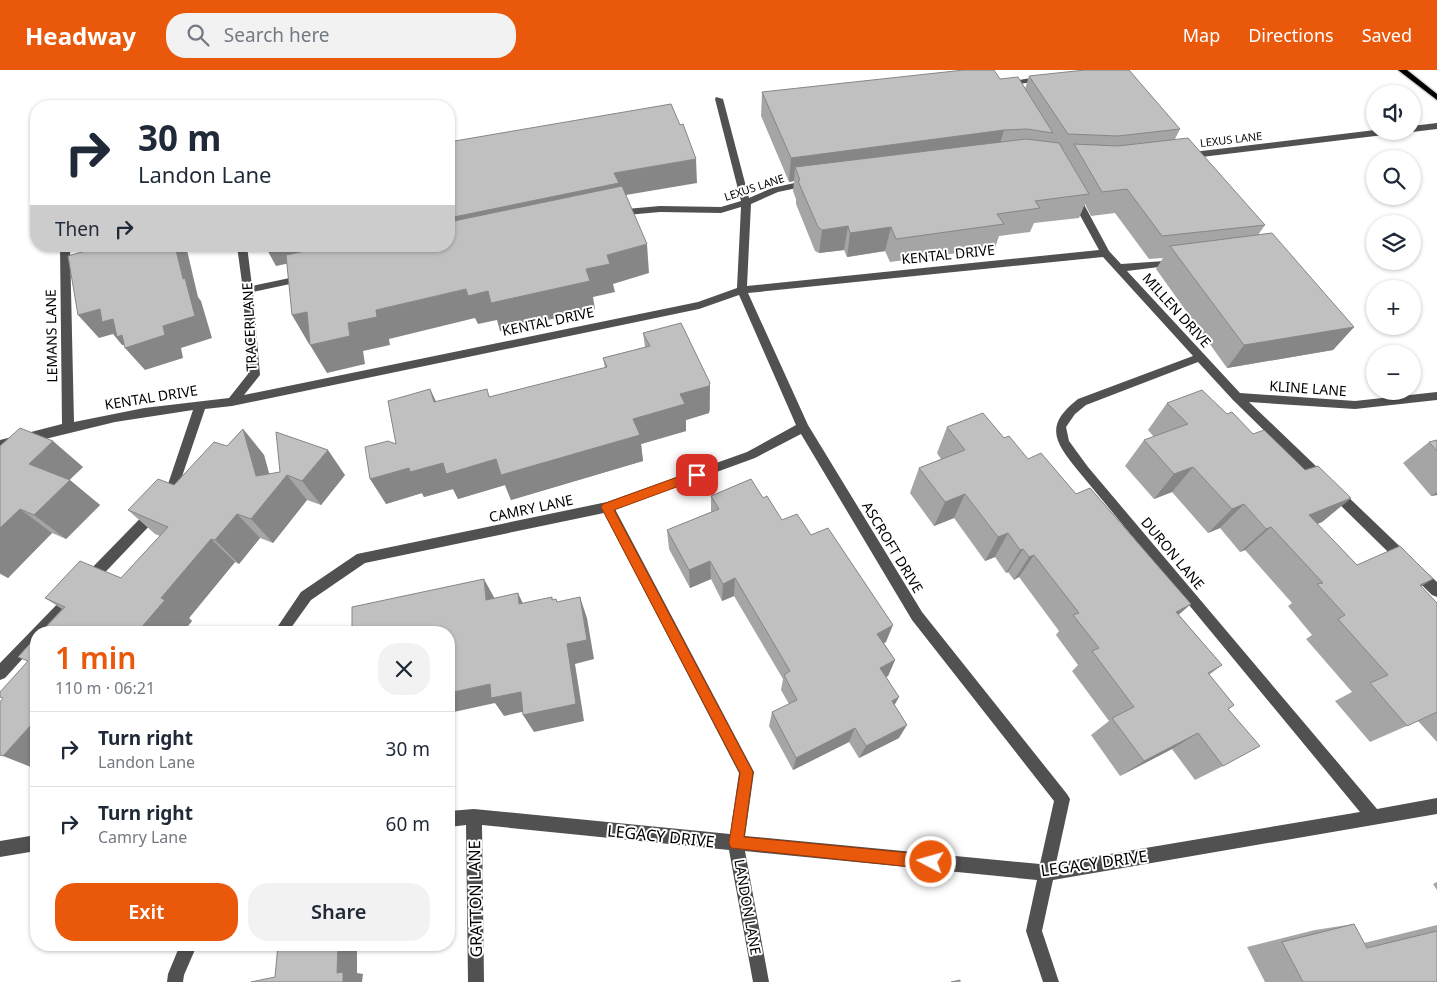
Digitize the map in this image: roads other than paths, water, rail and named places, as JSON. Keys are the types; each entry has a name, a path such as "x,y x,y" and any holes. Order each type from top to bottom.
{"main road":[{"path":"1402,70 1437,98"}],"street":[{"path":"1010,91 1005,83 1052,76"},
{"name":"ASCROFT DRIVE","path":"719,99 746,203 742,290 803,428 917,616 1062,799 1034,931 1051,982"},
{"path":"1421,128 1437,126"},
{"name":"LEXUS LANE","path":"1176,157 1366,134"},
{"name":"LEXUS LANE","path":"608,214 640,210 721,210 746,203 775,190 816,182"},
{"name":"MILLEN DRIVE","path":"1069,187 1105,253 1237,397 1436,589"},
{"name":"LEMANS LANE","path":"65,252 68,426"},
{"name":"TRACER LANE","path":"232,402 254,375 248,290 243,252"},
{"name":"KENTAL DRIVE","path":"0,445 68,426 201,404 232,402 689,307 742,290 1105,253"},
{"path":"1120,268 1187,260"},
{"path":"248,290 316,276"},
{"name":"DURON LANE","path":"1200,357 1082,402 1066,413 1060,426 1062,440 1084,470 1374,817"},
{"name":"KLINE LANE","path":"1237,397 1355,406 1437,396"},
{"path":"45,626 170,496 201,404"},
{"name":"CAMRY LANE","path":"285,626 306,596 362,558 607,507 751,455 803,428"},
{"name":"LANDON LANE","path":"607,507 746,772 736,843 761,982"},
{"path":"0,673 30,641"},
{"name":"LEGACY DRIVE","path":"455,819 474,817 1047,873 1437,806"},
{"name":"GRATTON LANE","path":"474,817 476,982"},
{"path":"0,849 30,844"},
{"path":"175,982 176,974 186,951"}]}
